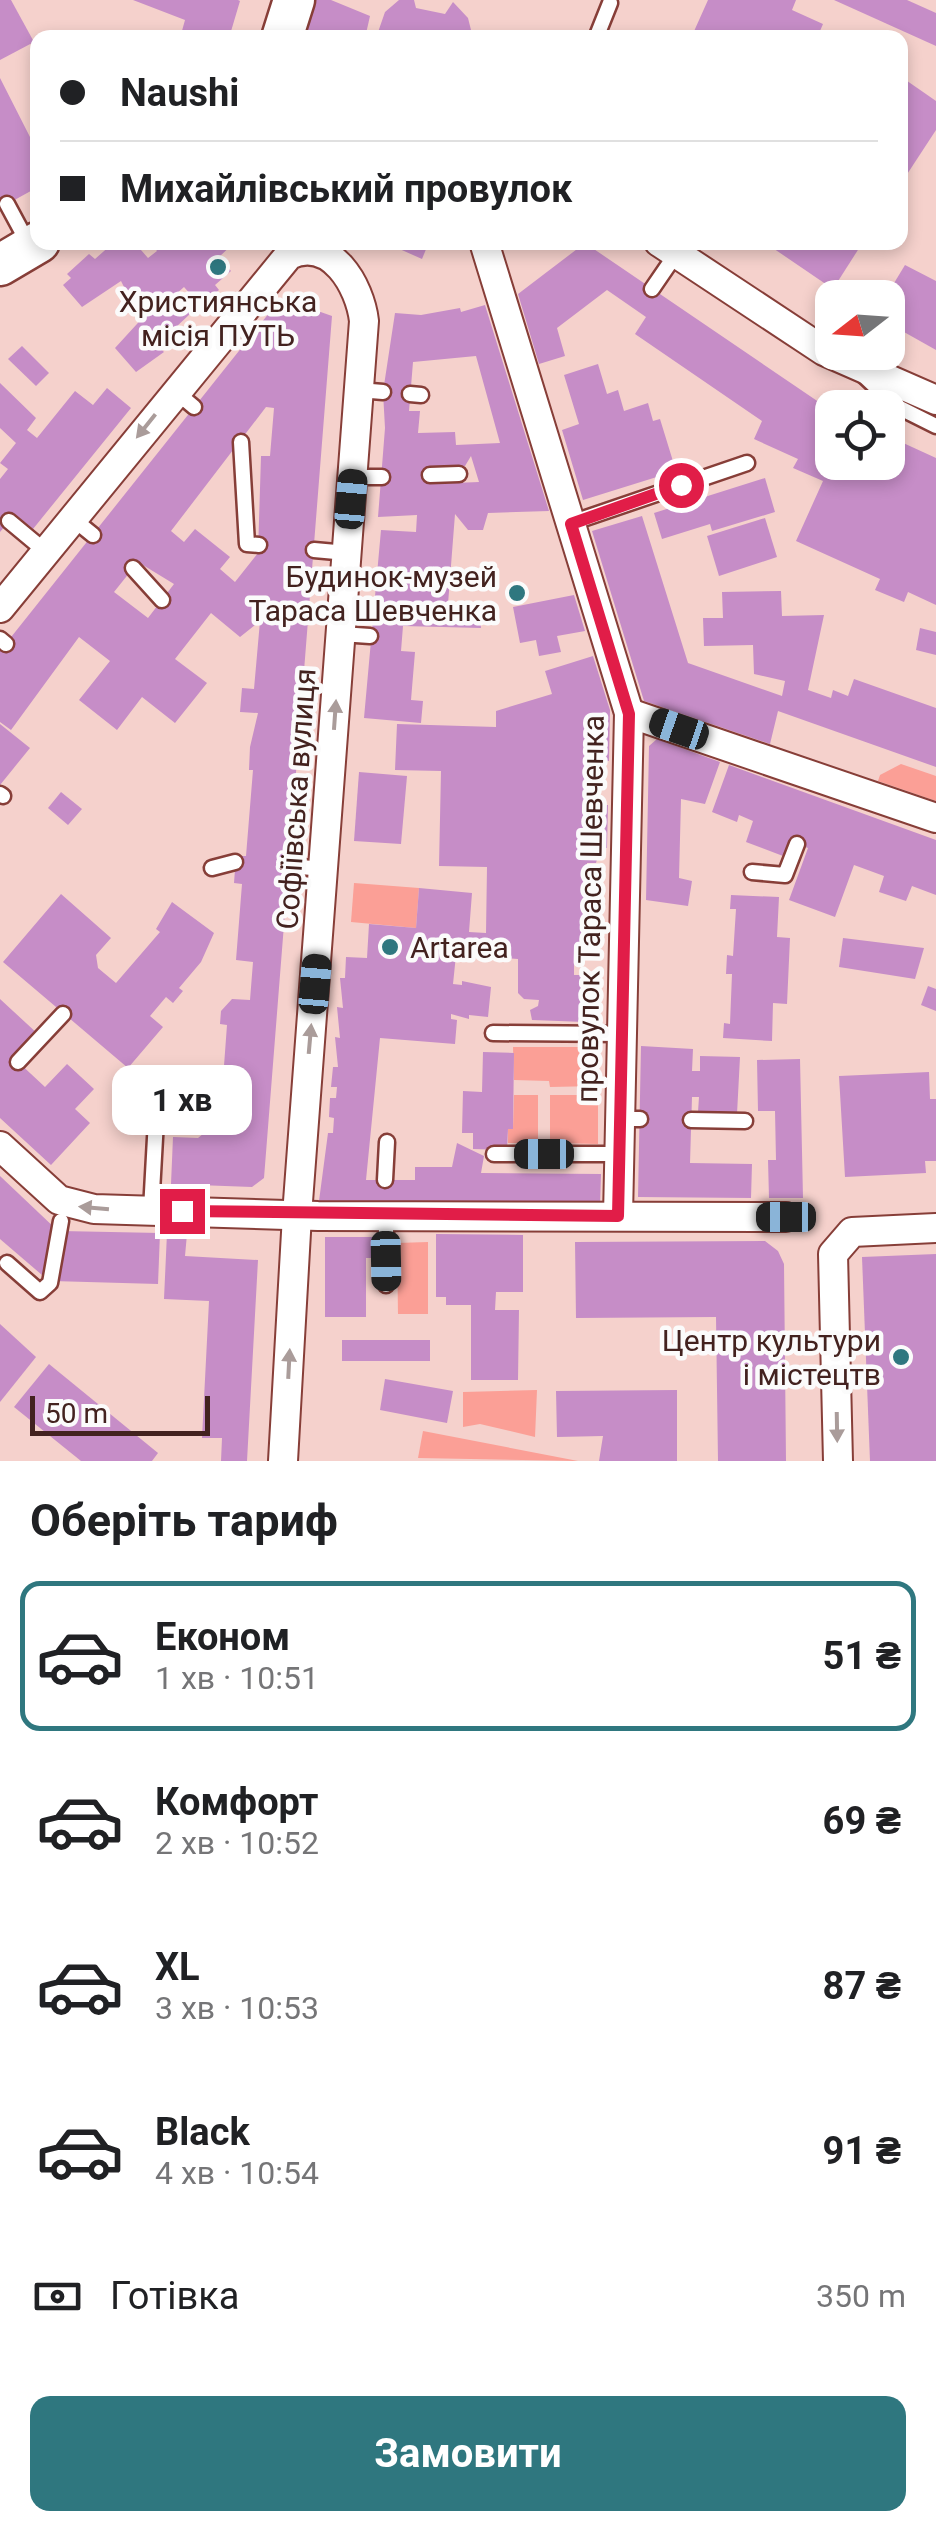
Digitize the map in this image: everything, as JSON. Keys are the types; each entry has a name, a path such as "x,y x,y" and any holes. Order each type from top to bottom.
{"main road":[{"path":"285,30 294,0"}],"street":[{"name":"Софіївська вулиця","path":"45,551 82,526 184,398 275,270 294,252 306,250 327,257 353,280 364,320 371,391 353,478 296,1215 283,1461"},
{"path":"670,250 815,346"},
{"name":"провулок Тараса Шевченка","path":"487,253 571,524 610,618 629,714 622,1034 630,1119 619,1154 618,1216"},
{"path":"865,370 936,400"},
{"path":"0,608 45,551"},
{"path":"629,714 817,787 936,818"},
{"path":"0,1146 67,1205 296,1215 386,1209 786,1217"},
{"path":"838,1461 833,1254 852,1232 936,1228"}],"lane":[{"path":"599,30 610,4"},
{"path":"7,204 23,252"},
{"path":"652,289 663,250"},
{"path":"860,370 886,398 936,426"},
{"path":"240,442 246,544 259,546"},
{"path":"571,524 747,463"},
{"path":"430,475 459,474"},
{"path":"353,478 382,476"},
{"path":"9,521 45,551"},
{"path":"314,550 348,552"},
{"path":"133,568 162,600"},
{"path":"341,634 370,636"},
{"path":"752,872 785,875 797,844"},
{"path":"212,868 236,862"},
{"path":"288,866 324,869"},
{"path":"18,1062 63,1014"},
{"path":"493,1033 622,1034"},
{"path":"152,1210 156,1120"},
{"path":"691,1120 745,1120"},
{"path":"385,1180 387,1142"},
{"path":"494,1154 619,1154"},
{"path":"386,1209 386,1285"},
{"path":"7,1263 40,1292 50,1283 61,1222"}],"shaded area":[{"path":"901,764 936,776 936,801 878,781 880,775"},
{"path":"354,883 419,888 416,928 351,922"},
{"path":"513,1047 598,1047 598,1086 550,1087 549,1081 514,1080"},
{"path":"514,1095 538,1095 538,1139 532,1143 508,1143 508,1129 513,1129"},
{"path":"550,1095 598,1095 598,1144 555,1143 550,1139"},
{"path":"428,1242 428,1314 398,1314 397,1243"},
{"path":"537,1390 535,1437 480,1424 463,1427 463,1392"},
{"path":"423,1431 578,1461 418,1458"}],"building":[{"path":"0,0 11,0 30,35 30,44 0,60"},
{"path":"133,0 240,1 231,30 182,30 185,20"},
{"path":"308,0 331,0 370,16 367,30 302,30"},
{"path":"399,0 414,0 416,8 445,14 453,2 468,18 471,30 379,30 385,12"},
{"path":"708,0 796,0 792,10 823,24 820,30 695,30"},
{"path":"834,0 907,0 936,13 936,46 908,30"},
{"path":"0,78 30,137 30,191 0,208"},
{"path":"908,82 936,101 936,130 908,173"},
{"path":"105,250 141,250 148,258 156,250 226,250 219,257 231,271 215,285 219,290 201,306 184,287 175,295 191,313 175,328 180,332 161,349 164,352 136,372 115,348 147,313 137,302 133,305 121,281 82,307 63,285 71,278 67,274 89,254 95,259"},
{"path":"402,250 426,250 422,259"},
{"path":"576,250 595,250 815,399 815,478 793,468 798,459 754,439 762,421 635,334 646,317 607,290 557,328 565,356 539,364 518,294"},
{"path":"776,250 858,250 839,280 820,280"},
{"path":"905,265 936,281 936,350 905,333 905,280 896,280"},
{"path":"281,298 332,316 264,1178 252,1187 171,1184 173,1137 198,1138 220,1120 227,1025 220,1024 221,1011 232,999 250,1000 253,962 236,960 242,884 234,883 236,856 246,856 253,770 249,770 250,747 258,713 240,712 242,688 254,689 260,621 240,637 211,613 175,659 207,683 175,723 142,697 117,730 79,700 110,661 79,637 11,730 0,722 0,651","holes":["266,407 274,408 270,456 261,456 258,553 235,582 220,569 230,557 195,529 184,542 171,531","138,562 174,584 148,618 114,592"]},
{"path":"485,305 549,511 488,513 483,530 468,530 455,514 448,604 479,607 481,628 403,626 401,651 415,652 411,700 423,701 421,723 364,718 381,530 416,532 417,515 378,517 385,428 383,392 395,313 421,315 460,308 461,312","holes":["476,356 500,443 456,445 455,432 418,433 420,411 409,411 413,362","471,456 479,482 430,484 431,467 465,466"]},
{"path":"22,346 49,373 36,386 8,359"},
{"path":"598,364 607,394 618,390 624,411 648,403 653,421 660,419 676,471 583,500 562,430 579,424 564,375"},
{"path":"0,383 36,418 27,430 37,438 75,391 93,405 107,388 131,408 33,529 15,514 0,532 0,479 8,469 0,463 16,443 0,428"},
{"path":"905,444 936,458 936,605 908,592 904,602 875,590 880,579 796,541 823,481 905,480"},
{"path":"765,478 775,512 712,531 710,524 662,539 654,513"},
{"path":"642,516 688,663 782,696 785,681 754,674 753,645 704,646 703,618 723,618 722,592 781,591 782,616 824,615 808,690 831,698 833,690 848,696 854,679 936,708 936,767 778,711 770,744 644,701 592,531"},
{"path":"765,518 777,557 719,576 707,536"},
{"path":"574,595 585,631 557,636 561,652 539,656 536,640 520,643 513,607"},
{"path":"920,628 936,632 936,655 916,650"},
{"path":"593,656 610,710 609,761 601,760 600,805 608,805 607,848 600,848 596,863 587,863 584,960 574,960 574,975 586,975 591,989 598,989 598,1008 591,1008 585,1022 532,1020 530,1010 538,1006 539,1000 524,999 518,993 518,959 456,955 453,984 462,985 462,981 491,987 488,1017 469,1015 469,1019 451,1014 451,1019 457,1020 455,1044 380,1038 366,1180 415,1180 415,1167 452,1167 457,1143 484,1156 481,1173 601,1174 600,1206 319,1201 328,1133 333,1133 330,1098 336,1098 337,1087 331,1087 333,1067 338,1067 337,1007 343,1008 340,978 345,978 346,957 367,958 369,924 416,928 419,888 472,893 469,932 486,933 487,867 439,866 441,771 395,770 397,724 496,727 496,711 552,694 545,671"},
{"path":"0,724 30,748 0,785"},
{"path":"657,739 720,762 705,804 681,799 679,878 692,881 688,906 646,900 649,746"},
{"path":"729,765 936,840 936,895 912,886 906,901 879,892 884,876 854,865 835,917 789,900 808,848 789,841 783,856 746,842 753,821 739,815 737,822 712,812"},
{"path":"359,772 407,776 401,844 354,841"},
{"path":"61,792 82,809 68,825 48,808"},
{"path":"61,894 111,938 96,955 98,968 116,983 160,932 156,929 172,902 214,933 201,962 179,988 183,991 173,1003 166,997 150,1016 163,1027 128,1068 3,962"},
{"path":"731,895 779,897 777,937 790,938 787,1004 773,1003 772,1041 723,1038 724,1023 730,1024 732,974 726,974 727,955 733,956 736,909 730,909"},
{"path":"843,938 924,948 915,979 839,967"},
{"path":"928,986 936,989 936,1011 921,1005"},
{"path":"0,999 39,1035 16,1060 45,1087 67,1064 94,1089 75,1109 90,1123 51,1165 0,1118"},
{"path":"641,1046 693,1049 692,1071 700,1071 700,1056 740,1057 737,1114 698,1112 699,1097 692,1097 690,1163 752,1164 751,1198 638,1197"},
{"path":"483,1052 514,1053 513,1129 508,1129 507,1150 473,1149 473,1133 462,1133 463,1091 482,1092"},
{"path":"800,1059 803,1198 769,1198 768,1160 776,1160 775,1111 758,1111 757,1060"},
{"path":"929,1072 930,1099 936,1099 936,1161 925,1161 926,1173 845,1177 839,1076"},
{"path":"0,1176 58,1231 49,1281 0,1239"},
{"path":"61,1231 160,1233 158,1284 52,1281"},
{"path":"167,1233 187,1234 185,1256 258,1260 247,1461 221,1461 222,1438 202,1438 209,1301 164,1299"},
{"path":"436,1234 523,1235 523,1292 496,1292 495,1310 519,1310 518,1380 471,1380 471,1305 446,1305 446,1297 436,1297"},
{"path":"325,1237 380,1237 380,1258 366,1258 366,1317 325,1317"},
{"path":"765,1241 778,1251 784,1264 786,1461 718,1461 716,1317 576,1318 575,1242"},
{"name":"Центр культури і містецтв","path":"936,1254 936,1461 870,1461 862,1257"},
{"path":"0,1324 36,1357 0,1402"},
{"path":"342,1340 430,1340 430,1361 342,1361"},
{"path":"49,1364 158,1453 152,1461 81,1461 14,1407"},
{"path":"385,1379 453,1391 447,1423 380,1410"},
{"path":"677,1390 677,1461 599,1461 603,1436 557,1437 556,1391"}],"place":[{"name":"Християнська місія ПУТЬ","path":"218,267"},
{"name":"Будинок-музей Тараса Шевченка","path":"517,593"},
{"name":"Artarea","path":"390,947"},
{"name":"Центр культури і містецтв","path":"901,1357"}],"route":[{"path":"182,1211 318,1216 618,1216 629,714 571,524 681,485"}]}
